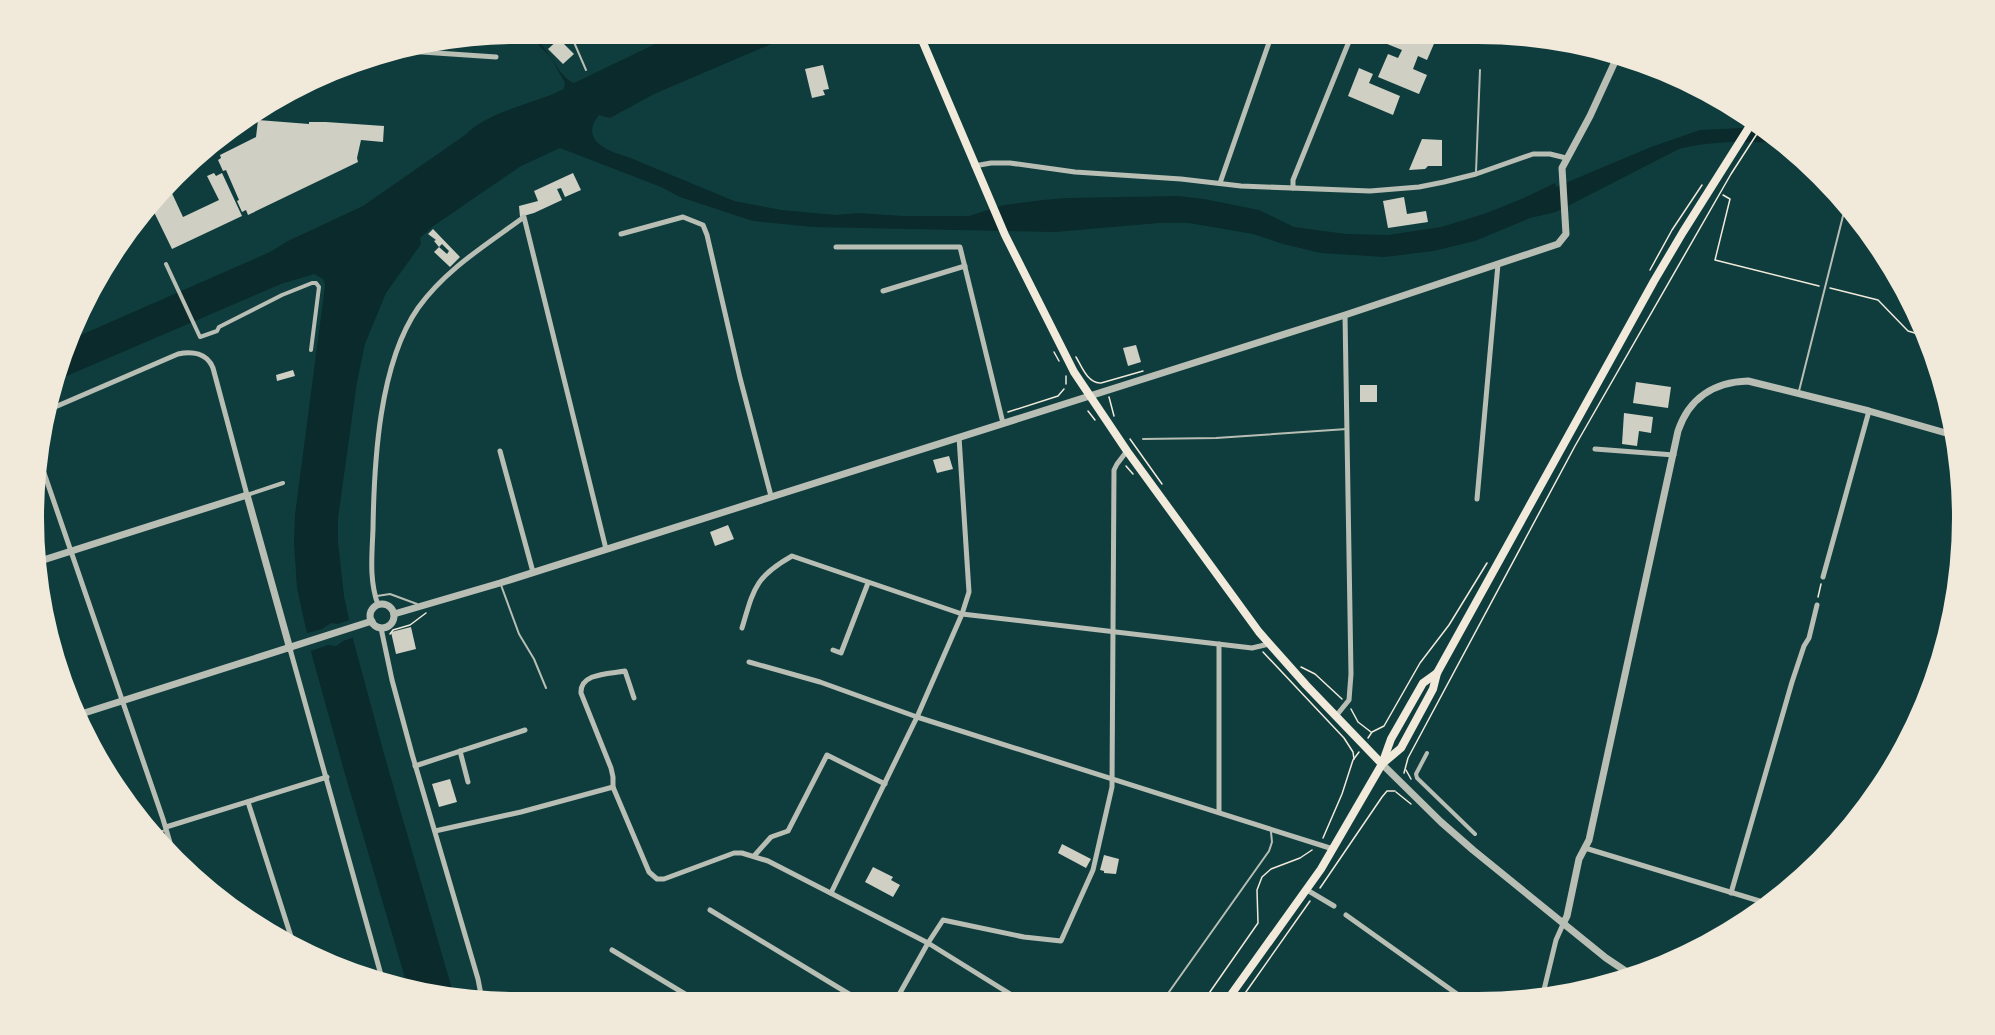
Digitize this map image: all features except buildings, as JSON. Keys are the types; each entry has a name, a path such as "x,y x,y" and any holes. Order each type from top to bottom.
{"main road":[{"path":"924,44 1005,235 1074,372 1127,451 1269,644 1382,764"},
{"path":"1233,992 1307,890 1382,764 1401,748 1433,689 1437,673 1659,273 1748,128"}],"street":[{"path":"1220,183 1269,44"},
{"path":"1293,188 1293,180 1348,44"},
{"path":"428,52 496,57"},
{"path":"394,614 426,608 771,496 1345,315 1558,244 1566,234 1561,172 1614,64"},
{"path":"974,166 1010,163 1075,172 1241,186 1370,191 1419,187 1476,174 1533,154 1557,155 1566,158"},
{"path":"378,605 372,573 377,453 385,396 396,353 406,329 429,293 457,266 524,217 606,549"},
{"path":"621,234 683,217 703,225 771,496"},
{"path":"836,247 960,247 1003,423"},
{"path":"166,264 200,337 217,331 219,327 282,295 314,283 319,287 311,350"},
{"path":"1477,499 1498,264"},
{"path":"883,291 965,266"},
{"path":"1336,716 1349,700 1351,674 1345,315"},
{"path":"57,406 178,354 198,354 207,358 213,368 380,970"},
{"path":"1545,986 1556,940 1568,916 1580,859 1589,840 1678,431 1686,412 1710,389 1728,383 1748,381 1943,432"},
{"path":"1822,578 1869,411"},
{"path":"831,893 917,717 962,614 969,591 959,437"},
{"path":"1595,449 1674,455"},
{"path":"500,451 533,572"},
{"path":"900,992 943,920 1024,937 1061,941 1093,870 1113,778 1114,470 1127,451"},
{"path":"46,478 169,839"},
{"path":"46,559 283,483"},
{"path":"742,628 760,579 770,569 792,556 962,614 1252,648 1269,644"},
{"path":"832,650 841,653 868,583"},
{"path":"378,605 387,606 394,614"},
{"path":"378,605 371,613 372,621 381,628 415,766 480,989"},
{"path":"1731,893 1792,682 1809,638 1817,605"},
{"path":"381,628 390,624 394,614"},
{"path":"86,713 372,621"},
{"path":"1219,644 1219,813"},
{"path":"749,662 820,682 917,717 1219,813 1320,841 1333,849"},
{"path":"634,698 624,671 590,678 584,681 581,687 581,693 614,777 613,788 649,872 657,879 664,879 734,853 754,856 928,943 1007,992"},
{"path":"415,766 525,730"},
{"path":"460,751 468,782"},
{"path":"1427,753 1416,777 1475,834"},
{"path":"754,856 771,837 788,831 827,755 885,784"},
{"path":"1382,764 1473,850 1622,968"},
{"path":"166,829 327,777"},
{"path":"435,831 613,788"},
{"path":"248,802 290,933"},
{"path":"1585,848 1757,900"},
{"path":"1307,890 1334,906"},
{"path":"710,910 846,992"},
{"path":"1347,915 1454,992"},
{"path":"612,950 682,992"}],"lane":[{"path":"575,44 586,70"},
{"path":"1476,174 1480,70"},
{"path":"1798,394 1843,216"},
{"path":"1143,439 1216,438 1347,429"},
{"path":"500,583 512,619 534,659 546,688"},
{"path":"375,597 390,594 426,608"},
{"path":"1169,992 1269,851 1272,843 1270,828"},
{"path":"162,831 166,829"}],"path":[{"path":"1406,769 1408,758 1575,446 1736,166 1757,134"},
{"path":"1715,260 1730,199 1721,194"},
{"path":"1054,353 1060,363"},
{"path":"1076,356 1088,376 1094,382 1100,383"},
{"path":"1065,373 1066,384"},
{"path":"1001,414 1058,396 1064,389"},
{"path":"1110,399 1117,422"},
{"path":"1125,434 1163,486"},
{"path":"1350,707 1358,722 1366,730 1372,732 1384,726 1419,663 1449,625 1488,561"},
{"path":"1817,605 1822,578"},
{"path":"390,634 393,630 410,625 426,608"},
{"path":"1300,666 1315,674 1343,700"},
{"path":"1210,992 1258,923 1257,890 1262,877 1271,869 1305,856 1320,841 1348,778 1353,760"}],"water":[{"path":"538,44 541,44 568,80 574,83 655,44 771,44 654,94 610,118 599,115 592,131 594,138 604,148 734,201 781,210 836,215 858,213 969,216 1004,205 1043,200 1178,196 1259,210 1294,227 1346,234 1388,235 1441,227 1484,214 1555,183 1556,187 1651,147 1700,130 1748,128 1768,143 1718,143 1679,149 1556,212 1530,218 1475,241 1433,251 1385,257 1321,253 1253,234 1189,223 1159,223 1055,232 813,227 753,221 680,197 661,187 560,148 521,166 432,227 420,238 421,244 386,293 365,344 357,382 338,518 338,542 344,596 353,639 451,986 405,977 311,652 297,588 295,515 325,285 323,279 314,274 281,284 66,376 80,335 270,252 288,241 363,206 487,120 564,89 565,83 551,58"}],"pier":[{"path":"352,619 355,637 336,646 328,645 308,652 304,634 322,629 331,623 338,624"}]}
